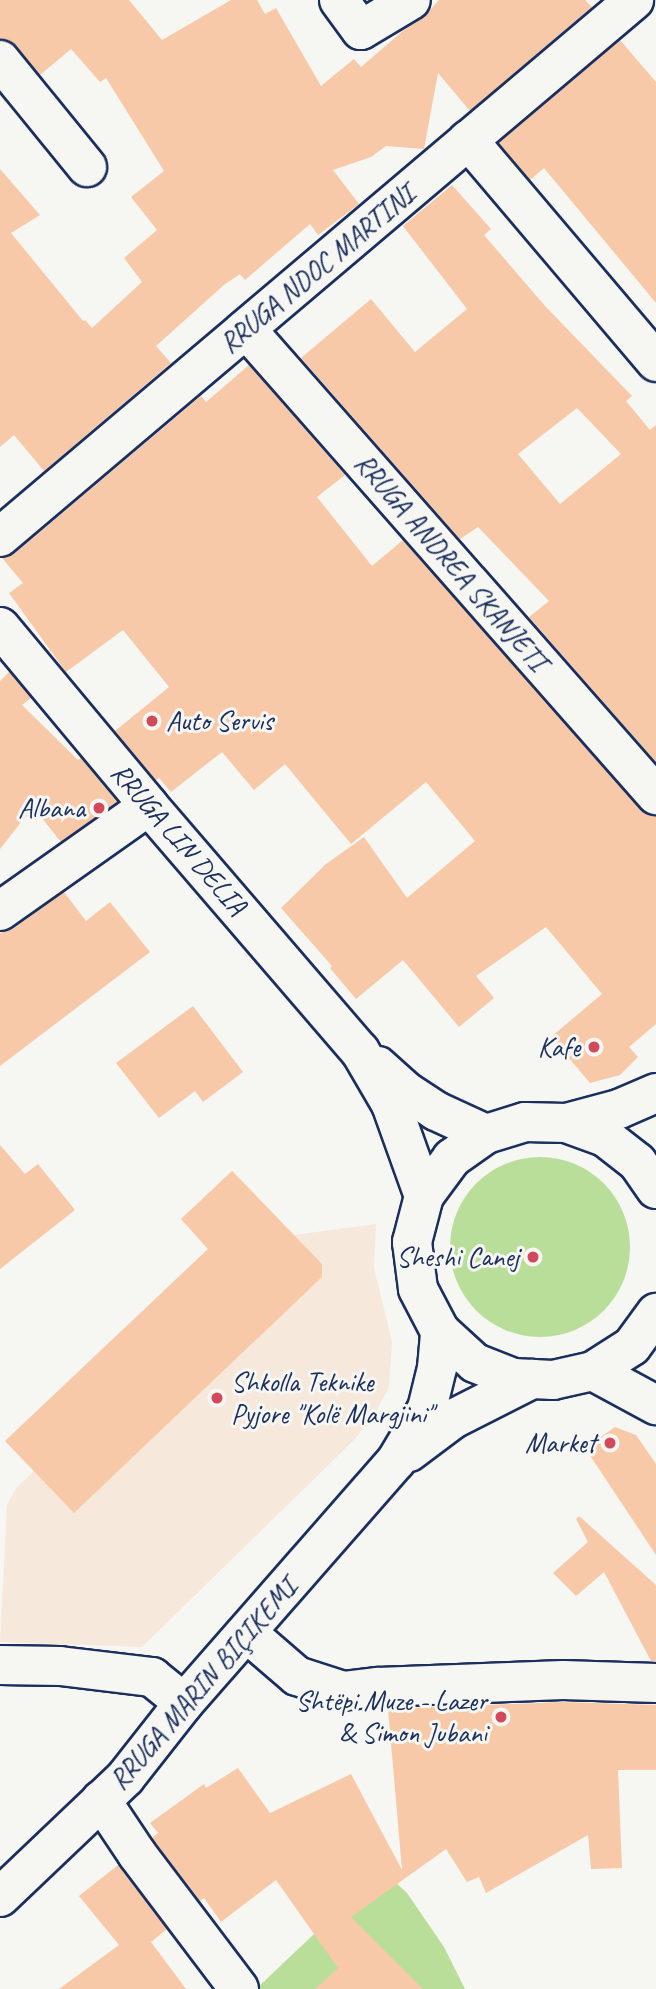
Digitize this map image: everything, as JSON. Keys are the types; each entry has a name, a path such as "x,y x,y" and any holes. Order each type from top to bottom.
{"main road":[{"path":"339,0 361,30 411,0"},
{"name":"RRUGA NDOC MARTINI","path":"0,537 634,0"},
{"path":"0,60 87,167"},
{"path":"468,140 656,362"},
{"name":"RRUGA ANDREA SKANJETI","path":"246,329 656,795"},
{"name":"RRUGA LIN DELIA","path":"0,627 149,806 360,1051 407,1092 436,1111 486,1134"},
{"path":"0,911 149,806"},
{"name":"RRUGA LIN DELIA","path":"360,1051 391,1104 424,1196"},
{"path":"656,1093 619,1109 566,1123 524,1122 486,1134 452,1158 424,1196 412,1242 418,1289 440,1331 475,1363 513,1378 554,1380 593,1371 632,1346 656,1313"},
{"path":"566,1123 605,1137 637,1162 656,1189"},
{"name":"RRUGA MARIN BIÇIKEMI","path":"0,1896 125,1778 184,1703 396,1461 427,1409 437,1368 440,1331"},
{"path":"593,1371 656,1405"},
{"name":"RRUGA MARIN BIÇIKEMI","path":"396,1461 453,1419 532,1379"},
{"path":"247,1633 297,1676 343,1691 378,1687 563,1681 656,1683"},
{"path":"0,1665 60,1666 152,1677 184,1703"},
{"path":"102,1800 137,1854 239,1989"}],"shaded area":[{"name":"Shkolla Teknike Pyjore \"Kolë Margjini\"","path":"233,1171 294,1235 376,1224 374,1268 392,1342 389,1387 377,1410 353,1441 142,1647 0,1642 7,1505 16,1488 34,1471 5,1441 208,1249 181,1219"}],"green space":[{"path":"540,1157 574,1164 604,1183 623,1213 630,1247 623,1281 604,1311 574,1330 540,1337 506,1330 476,1311 457,1281 450,1247 457,1213 476,1183 506,1164"},
{"path":"395,1882 407,1893 444,1947 465,1989 256,1989 314,1934"}],"building":[{"path":"0,0 129,0 162,40 231,0 257,0 265,14 276,8 321,86 354,59 361,67 404,30 423,18 439,0 585,0 592,7 470,111 438,73 424,149 386,146 371,157 333,170 359,204 318,235 310,224 245,280 240,274 225,284 156,346 171,363 44,471 14,435 0,447 0,169 40,215 11,233 83,321 92,328 142,282 124,258 157,230 131,197 164,171 106,78 100,82 71,49 40,75 16,46 0,39"},
{"path":"620,40 656,82 656,303 544,168 530,180 499,143"},
{"path":"452,185 491,229 484,235 545,306 632,396 626,401 650,430 656,425 656,762 529,617 549,601 478,527 460,539 301,358 371,299 415,352 467,309 403,226","holes":["577,408 621,454 560,504 518,454"]},
{"path":"249,365 345,475 317,497 372,566 403,540 640,809 656,816 656,1024 629,1047 638,1057 620,1075 590,1083 551,1037 602,994 546,927 476,976 494,998 459,1027 403,960 356,999 330,968 332,966 281,908 326,864 364,837 407,898 475,841 426,782 351,844 285,764 254,790 222,752 171,792 159,778 156,780 115,731 169,687 123,630 66,672 9,593 23,583 2,558 14,554 201,396 206,402"},
{"path":"9,672 31,698 22,705 78,760 81,758 117,802 61,842 33,807 0,849 0,681"},
{"path":"64,892 86,921 110,902 150,952 0,1066 0,933 13,929"},
{"path":"193,1006 243,1072 203,1102 195,1091 159,1118 116,1063"},
{"path":"0,1145 25,1174 38,1164 75,1210 0,1269"},
{"path":"232,1171 322,1264 322,1277 74,1513 5,1441 208,1249 181,1219"},
{"path":"615,1427 636,1435 656,1464 656,1555 585,1448"},
{"path":"579,1516 656,1585 656,1661 651,1661 604,1572 576,1596 553,1573 588,1542 576,1519"},
{"path":"563,1702 656,1705 656,1770 618,1770 622,1868 591,1869 588,1835 486,1893 479,1877 467,1882 446,1849 351,1917 423,1989 315,1989 338,1968 276,1880 221,1922 204,1898 200,1901 152,1838 158,1833 150,1823 204,1784 206,1788 238,1768 270,1813 351,1774 402,1870 388,1709"},
{"path":"118,1865 167,1929 151,1942 186,1989 59,1989 119,1945 79,1896"}],"place":[{"name":"Auto Servis","path":"152,721"},
{"name":"Albana","path":"99,808"},
{"name":"Kafe","path":"594,1047"},
{"name":"Sheshi Canej","path":"533,1257"},
{"name":"Shkolla Teknike Pyjore \"Kolë Margjini\"","path":"217,1398"},
{"name":"Market","path":"610,1443"},
{"name":"Shtëpi Muze - Lazer & Simon Jubani","path":"501,1717"}]}
